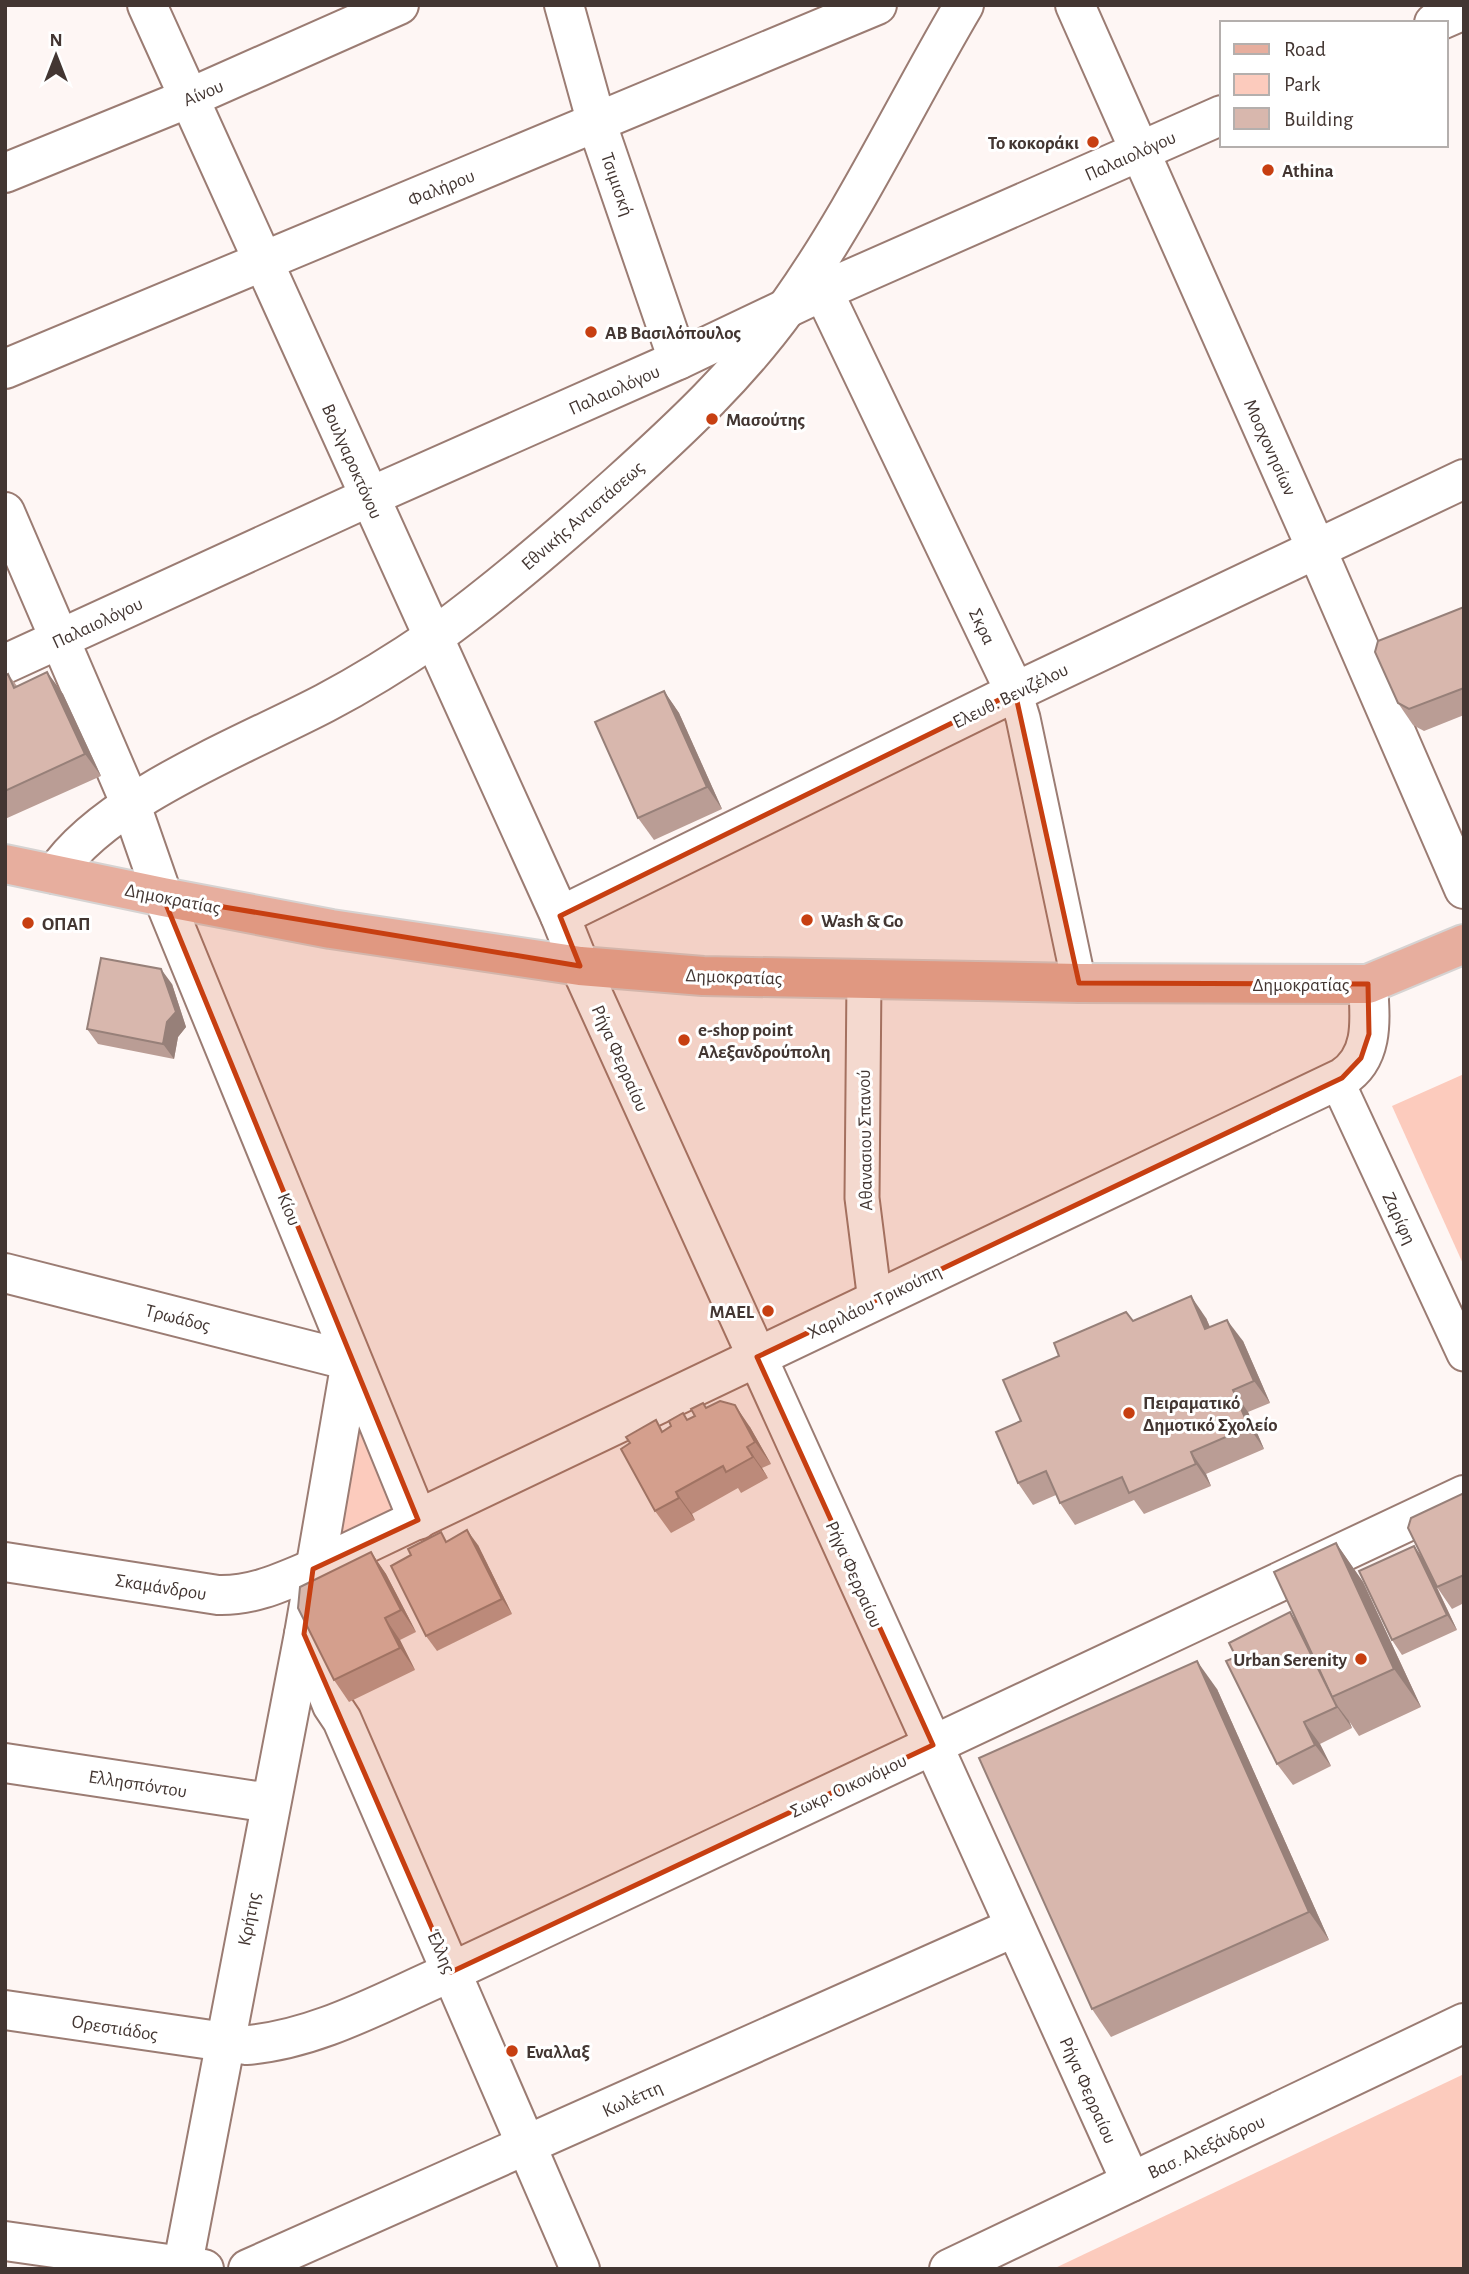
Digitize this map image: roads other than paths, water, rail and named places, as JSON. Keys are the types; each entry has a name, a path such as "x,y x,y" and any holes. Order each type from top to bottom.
{"main road":[{"name":"Δημοκρατίας","path":"5,864 331,929 580,967 703,976 1079,983 1367,984 1464,944"}],"street":[{"name":"Βουλγαροκτόνου","path":"147,5 560,916"},
{"name":"Αίνου","path":"5,173 189,98 399,5"},
{"name":"Τσιμισκή","path":"564,5 597,124 678,360"},
{"name":"Φαλήρου","path":"5,369 877,5"},
{"name":"Εθνικής Αντιστάσεως","path":"55,874 82,841 131,805 189,771 346,691 432,638 536,557 675,434 745,359 787,307 846,215 964,5"},
{"name":"Μοσχονησίων","path":"1075,5 1464,889"},
{"path":"1439,21 1464,10"},
{"name":"Παλαιολόγου","path":"5,664 369,497 678,360 787,307 1220,116"},
{"name":"Σκρα","path":"823,291 1015,692 1079,983"},
{"name":"Ελευθ. Βενιζέλου","path":"560,916 1015,692 1464,479"},
{"name":"Κίου","path":"5,512 131,805 163,897 418,1520"},
{"name":"Ρήγα Φερραίου","path":"560,916 580,967 1131,2182"},
{"name":"Αθανασιου Σπανού","path":"864,979 862,1198 876,1301"},
{"name":"Χαριλάου Τρικούπη","path":"313,1569 1336,1081 1357,1065 1366,1047 1370,1020 1367,984"},
{"name":"Ζαρίφη","path":"1336,1081 1464,1354"},
{"name":"Τρωάδος","path":"5,1273 351,1360"},
{"name":"Κρήτης","path":"189,2268 225,2043 304,1633 351,1360"},
{"name":"Σωκρ. Οικονόμου","path":"225,2043 246,2045 292,2039 451,1972 1464,1495"},
{"name":"Σκαμάνδρου","path":"5,1562 228,1595 253,1593 313,1569"},
{"name":"Έλλης","path":"304,1633 332,1704 342,1720 580,2269"},
{"name":"Ελλησπόντου","path":"5,1763 270,1803"},
{"name":"Κωλέττη","path":"248,2269 1015,1927"},
{"name":"Ορεστιάδος","path":"5,2010 225,2043"},
{"name":"Βασ. Αλεξάνδρου","path":"949,2269 1464,2023"},
{"path":"5,2241 189,2268"}],"place":[{"name":"Το κοκοράκι","path":"1093,142"},
{"name":"Athina","path":"1268,170"},
{"name":"ΑΒ Βασιλόπουλος","path":"591,332"},
{"name":"Μασούτης","path":"712,419"},
{"name":"Wash & Go","path":"807,920"},
{"name":"ΟΠΑΠ","path":"28,923"},
{"name":"e-shop point Αλεξανδρούπολη","path":"684,1040"},
{"name":"MAEL","path":"768,1311"},
{"name":"Πειραματικό Δημοτικό Σχολείο","path":"1129,1413"},
{"name":"Urban Serenity","path":"1361,1659"},
{"name":"Εναλλαξ","path":"512,2051"}]}
